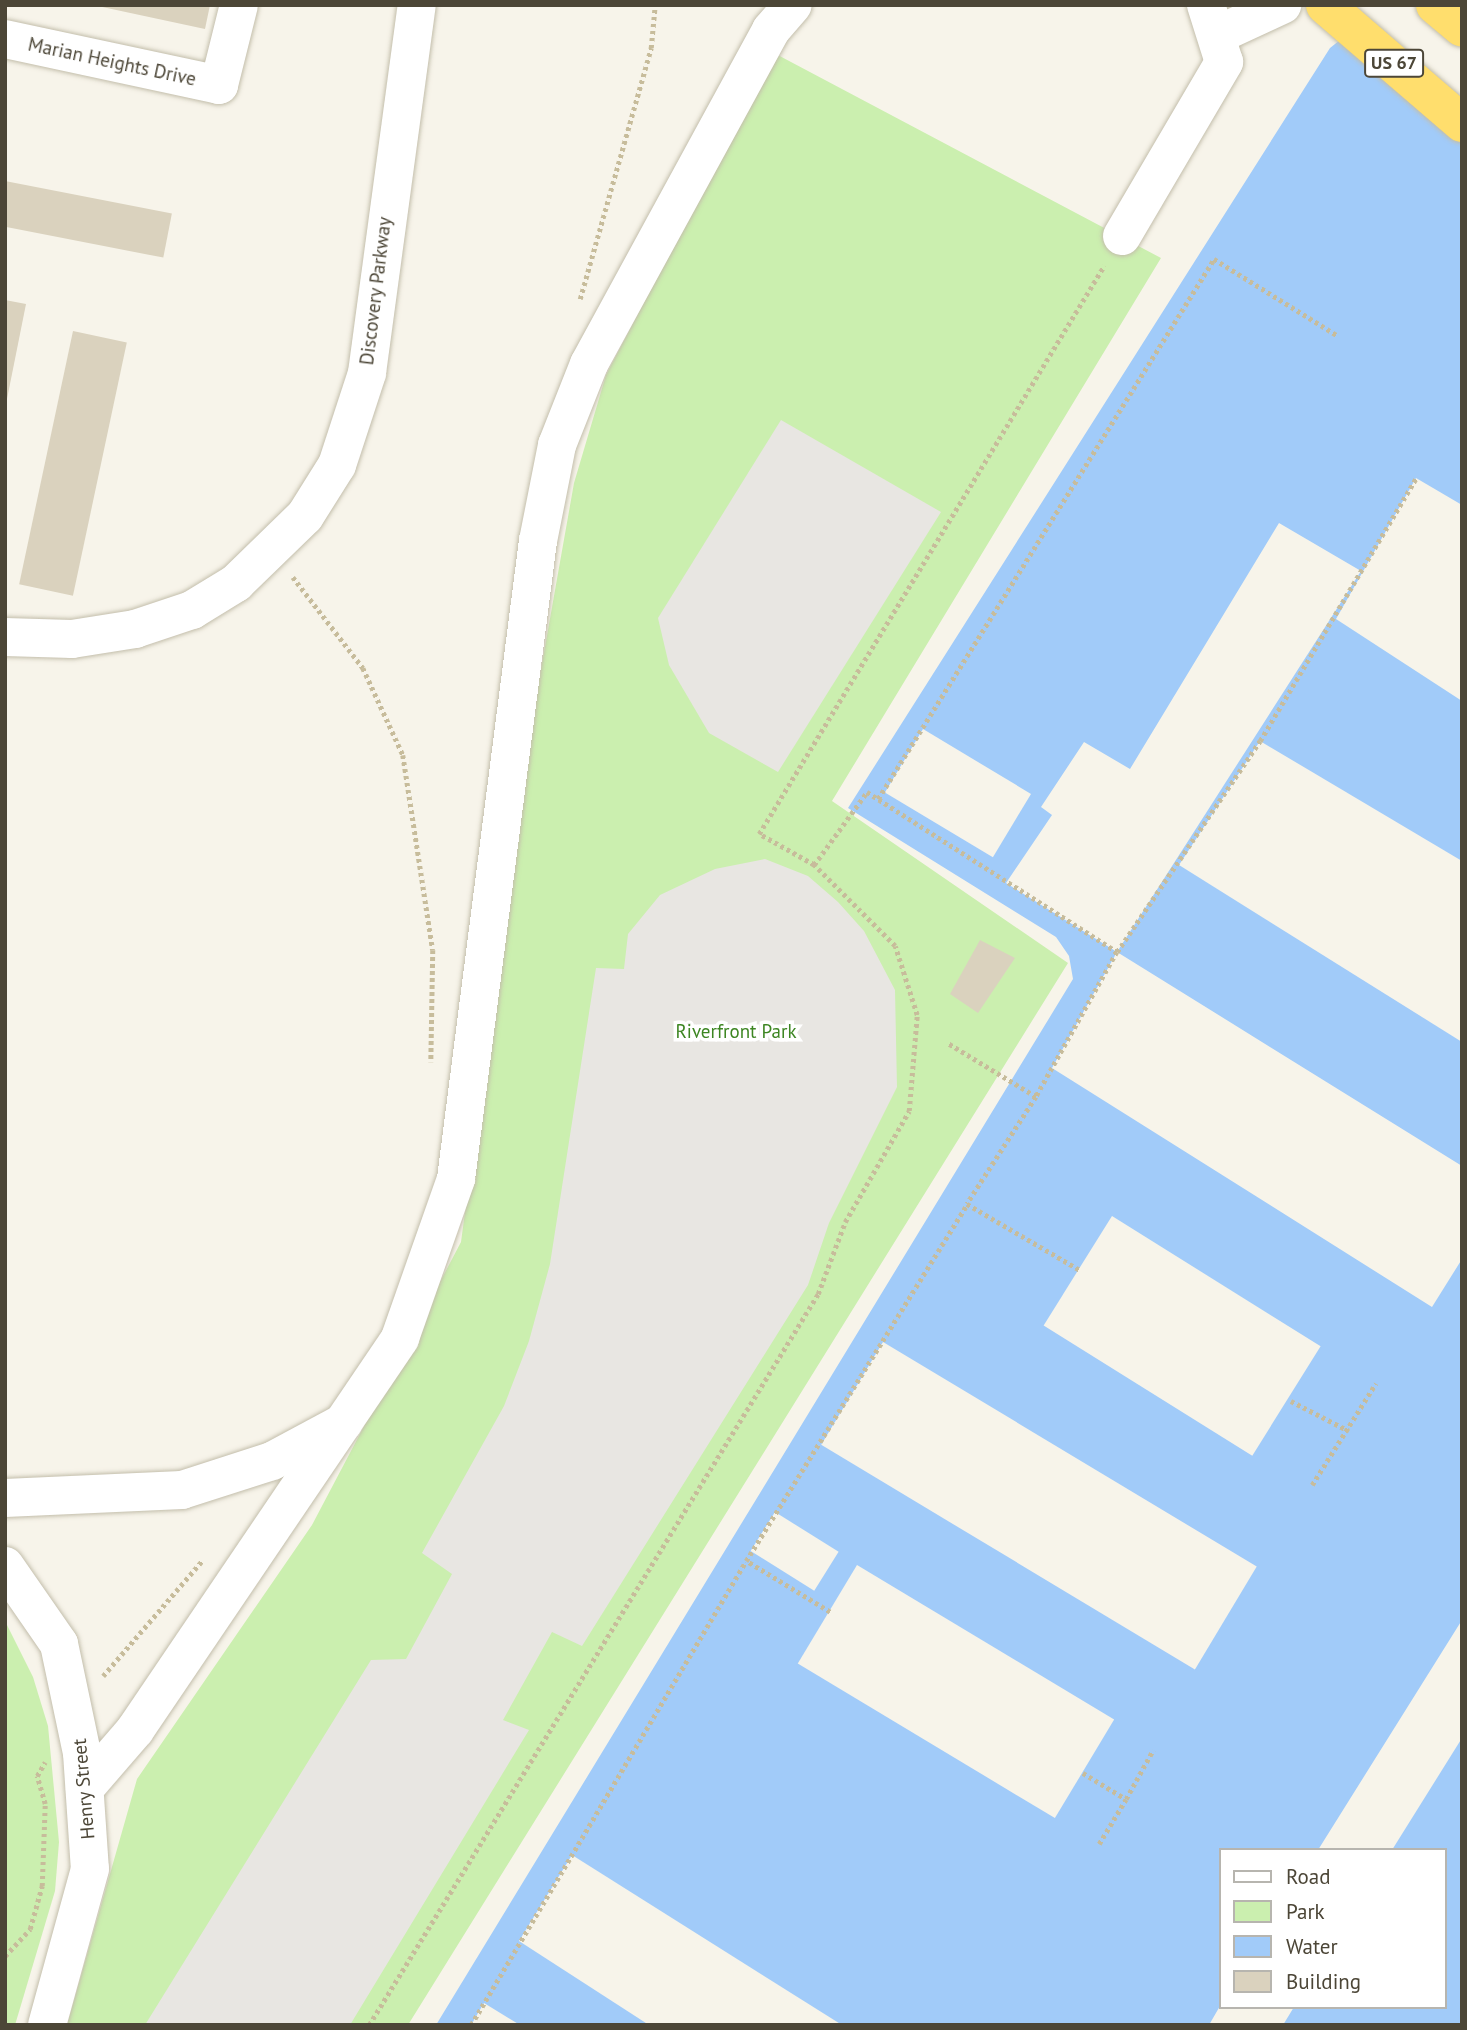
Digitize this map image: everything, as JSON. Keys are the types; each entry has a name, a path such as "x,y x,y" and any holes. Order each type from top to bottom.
{"highway":[{"name":"US 67","path":"1325,5 1462,123"},
{"path":"1435,5 1462,28"}],"street":[{"name":"Marian Heights Drive","path":"5,38 219,85 239,5"},
{"name":"Discovery Parkway","path":"5,636 72,639 135,629 192,610 273,552 318,495 355,420 417,5"},
{"path":"85,1788 135,1730 400,1338 456,1179 538,541 557,445 589,364 771,30 793,5"},
{"path":"1122,236 1224,62 1212,20 1282,5"},
{"path":"5,1498 182,1490 272,1461 345,1422"},
{"name":"Henry Street","path":"5,1566 59,1644 76,1708 85,1788 90,1869 47,2025"}],"path":[{"path":"577,312 651,48 655,5"},
{"path":"369,2025 818,1294 845,1222 909,1111 918,1015 895,946 814,864 759,834 1122,236"},
{"path":"878,799 1214,259 1338,336"},
{"path":"471,2025 747,1560 1036,1097 1117,952 1260,741 1416,478"},
{"path":"273,552 363,668 403,755 433,950 431,1075"},
{"path":"814,864 867,792 1117,952"},
{"path":"947,1043 1036,1097"},
{"path":"967,1204 1080,1270"},
{"path":"1312,1485 1349,1431 1376,1383"},
{"path":"1291,1401 1349,1431"},
{"path":"5,1956 30,1929 42,1886 45,1804 37,1776 76,1708 205,1558"},
{"path":"747,1560 830,1612"},
{"path":"1099,1844 1153,1750"},
{"path":"1083,1773 1126,1799"}],"green space":[{"name":"Riverfront Park","path":"774,53 1161,258 832,801 1068,963 408,2025 67,2025 137,1779 312,1525 461,1242 529,737 574,483 606,375"},
{"path":"5,1621 33,1677 48,1726 59,1842 55,1891 15,2025 5,2025"}],"shaded area":[{"path":"781,420 941,512 778,772 709,733 669,665 658,618"},
{"path":"765,859 808,876 838,902 864,931 895,990 897,1087 829,1223 808,1285 582,1646 552,1632 503,1720 529,1730 350,2025 145,2025 371,1660 406,1659 452,1574 422,1553 504,1406 529,1341 550,1264 596,968 624,969 628,934 660,895 715,869"}],"water":[{"path":"1384,5 1462,5 1462,1620 1319,1848 1218,1848 1218,2009 1209,2025 436,2025 1073,979 1069,956 1056,937 848,808 1330,48"},
{"path":"1462,1738 1462,2025 1283,2025 1293,2009 1446,2009 1446,1848 1393,1848"}],"pier":[{"path":"1378,5 1462,5 1462,126 1357,22"},
{"path":"1416,478 1462,505 1462,701 1336,619"},
{"path":"1279,523 1361,571 1117,952 1006,883 1052,815 1041,807 1084,742 1130,769"},
{"path":"923,729 1031,794 993,857 885,792"},
{"path":"1260,741 1462,861 1462,1042 1179,865"},
{"path":"1117,952 1462,1166 1462,1259 1432,1307 1052,1068"},
{"path":"1112,1216 1321,1346 1252,1456 1044,1325"},
{"path":"883,1342 1257,1567 1195,1669 821,1445"},
{"path":"775,1512 839,1552 814,1591 751,1551"},
{"path":"857,1565 1114,1720 1055,1818 798,1664"},
{"path":"572,1855 842,2025 649,2025 519,1941"},
{"path":"484,2003 520,2025 471,2025"}],"building":[{"path":"93,5 210,5 205,29"},
{"path":"5,181 172,213 163,258 5,227"},
{"path":"5,300 26,304 6,404 5,404"},
{"path":"73,331 127,342 73,596 19,584"},
{"path":"980,940 1015,958 978,1013 950,994"}]}
